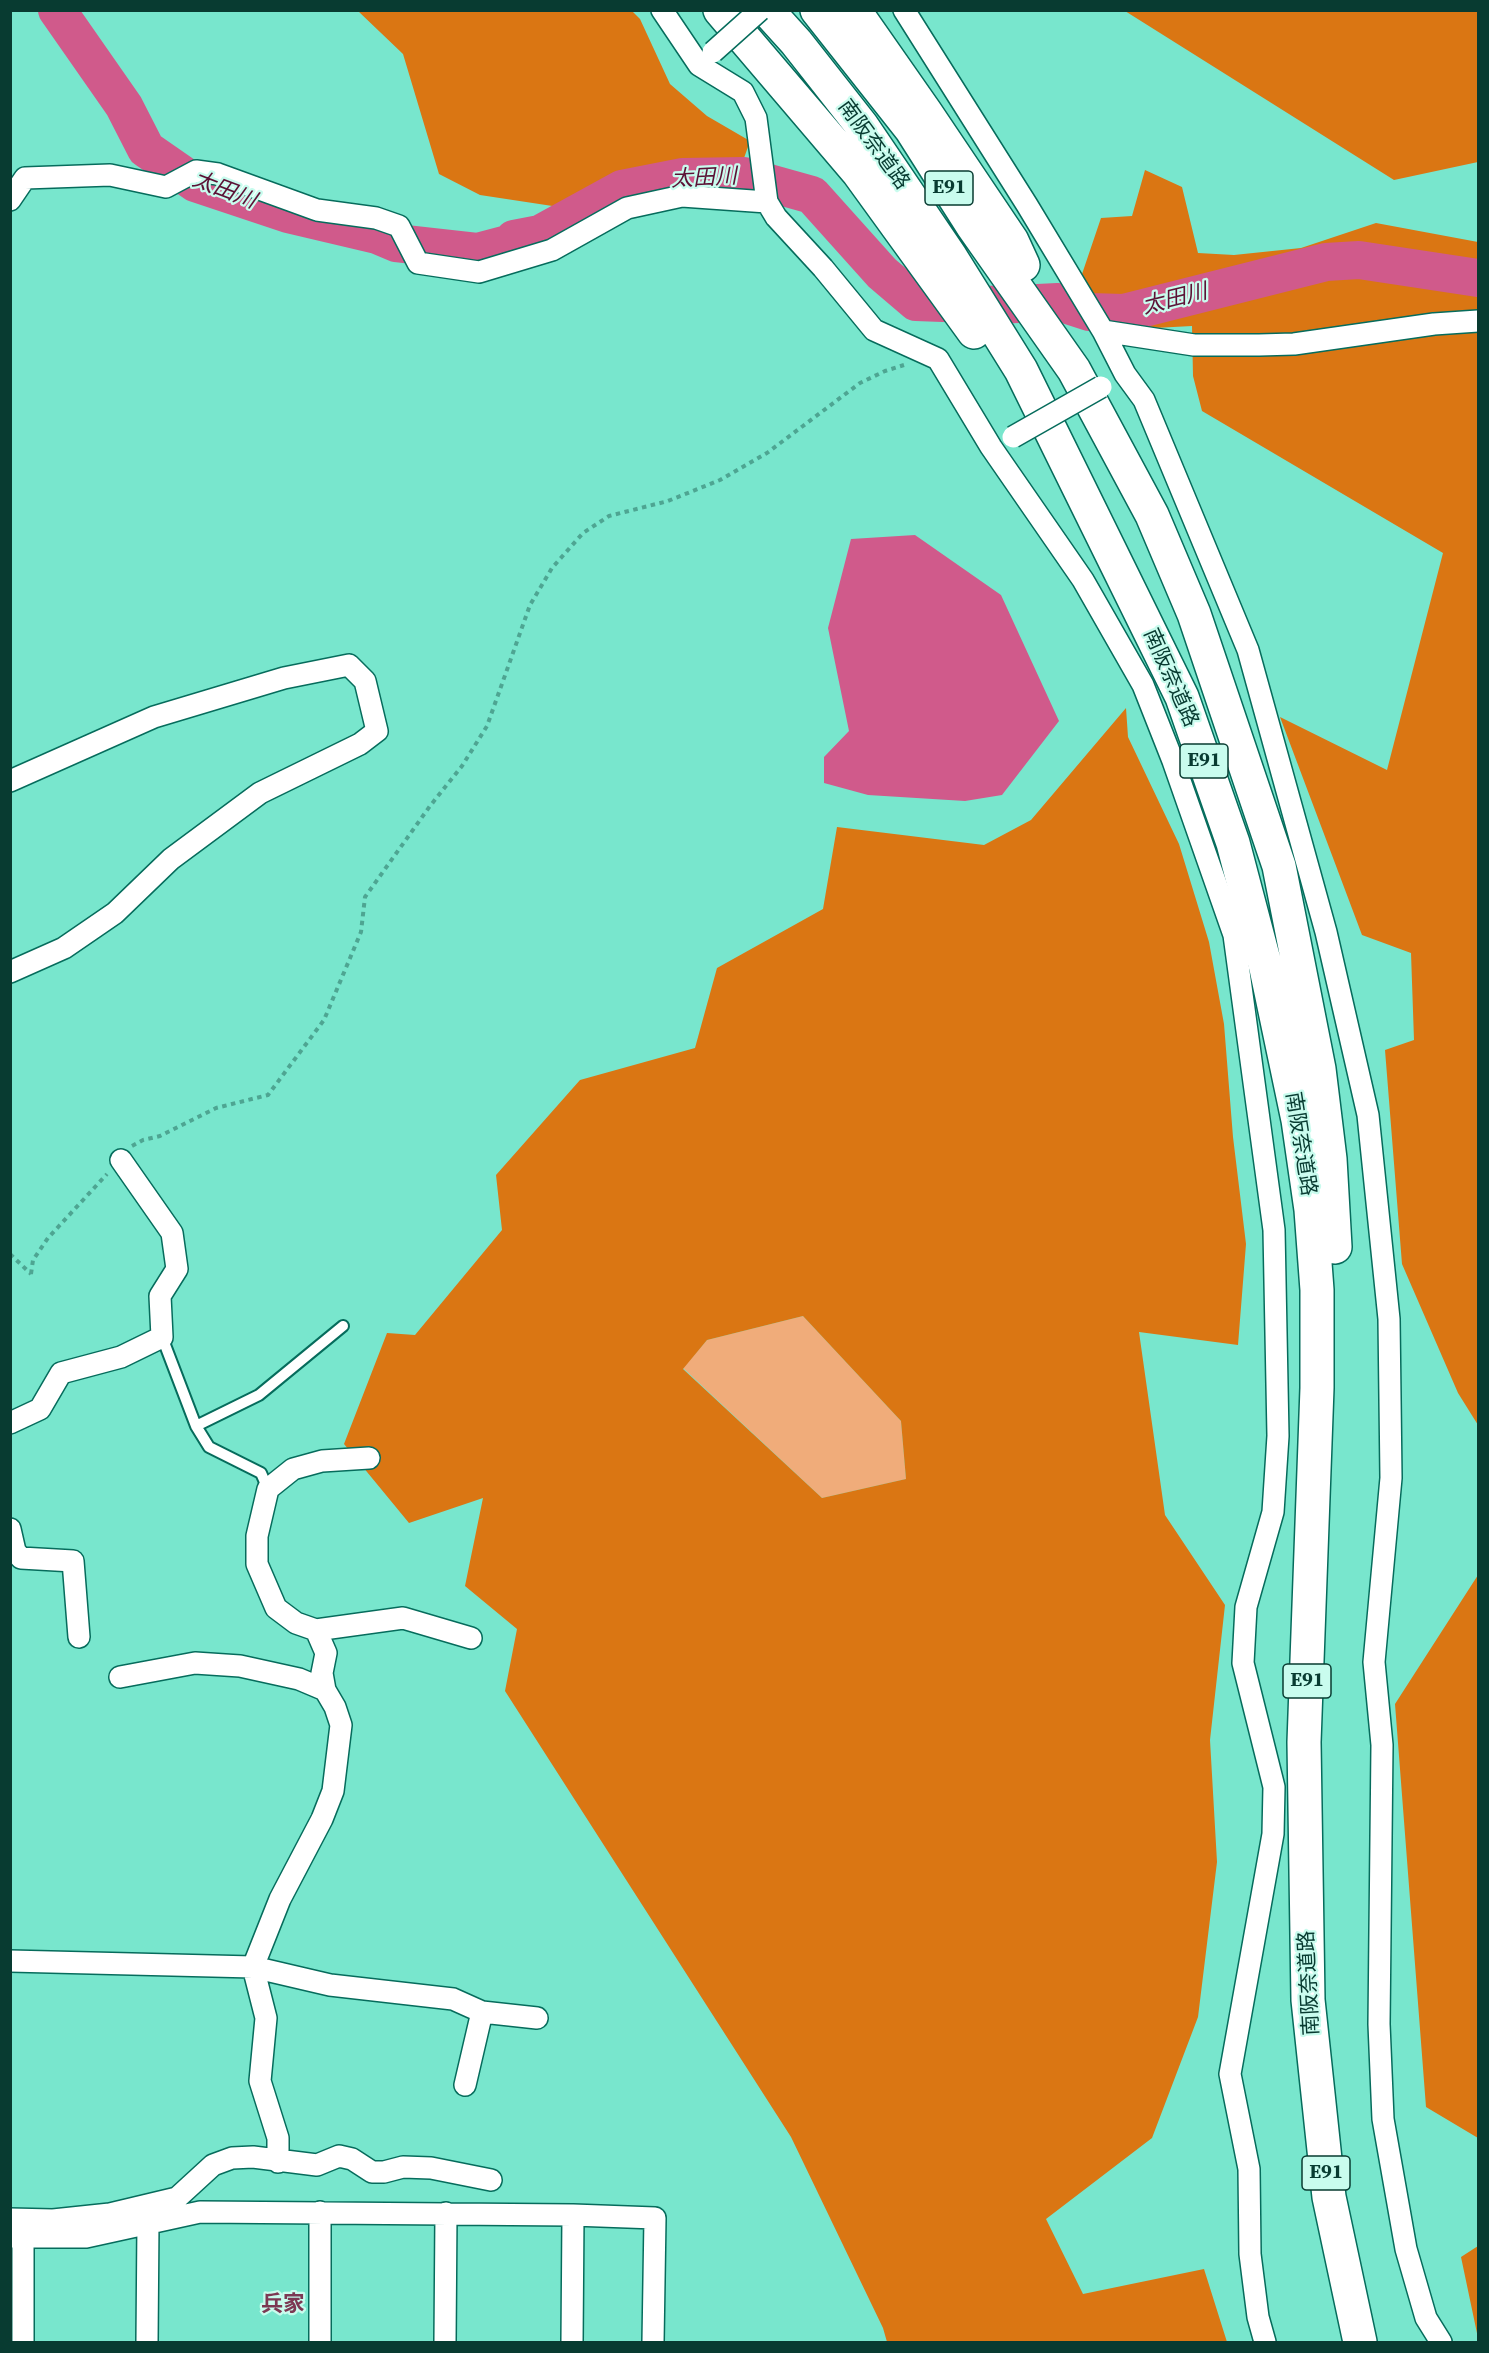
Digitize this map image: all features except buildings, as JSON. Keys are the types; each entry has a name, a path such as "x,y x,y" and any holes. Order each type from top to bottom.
{"highway":[{"path":"720,10 858,172 1074,476"},
{"name":"南阪奈道路","path":"767,10 796,42 862,126 950,256 1021,370 1182,697 1233,843 1266,968 1298,1120 1311,1210 1317,1290 1317,1388 1304,1742 1308,2000 1329,2197 1360,2343"},
{"name":"南阪奈道路","path":"817,10 911,129 972,225 1074,370 1152,515 1194,614 1279,866 1319,1070 1336,1228 1335,1284 1310,1620"},
{"path":"854,10 1012,241 1074,370"}],"street":[{"path":"662,10 706,58 743,92 756,118 767,202 776,217 823,268 874,330 938,359 992,447 1083,580 1143,685 1173,761 1234,935 1274,1230 1278,1436 1274,1512 1246,1607 1243,1663 1274,1787 1272,1834 1230,2074 1249,2169 1250,2254 1264,2343"},
{"path":"706,58 760,10"},
{"path":"904,10 1103,331 1125,374 1144,400 1248,650 1326,932 1368,1115 1389,1319 1392,1436 1374,1662 1382,1745 1379,2024 1383,2119 1406,2249 1426,2318 1441,2343"},
{"path":"10,200 25,178 110,176 166,187 195,171 218,174 317,210 376,218 399,226 418,263 479,273 552,250 627,208 682,196 767,202"},
{"path":"1103,331 1194,345 1259,345 1294,344 1434,324 1479,321"},
{"path":"992,447 1125,374"},
{"path":"10,781 154,717 284,678 349,665 365,681 377,731 360,744 260,793 171,859 115,913 64,948 10,972"},
{"path":"10,1423 40,1409 61,1373 122,1357 162,1337 160,1296 177,1269 172,1233 121,1160"},
{"path":"369,1458 322,1461 292,1469 268,1489 257,1536 257,1564 276,1608 296,1623 316,1630 403,1618 471,1638"},
{"path":"10,1529 13,1552 21,1558 73,1561 79,1637"},
{"path":"278,2162 278,2138 260,2081 266,2018 253,1967 280,1899 322,1819 333,1791 341,1725 335,1707 325,1690 322,1673 326,1653 316,1630"},
{"path":"120,1677 195,1663 240,1666 299,1678 325,1690"},
{"path":"10,1960 253,1967 330,1985 453,1999 482,2012 537,2018"},
{"path":"465,2085 482,2012"},
{"path":"10,2219 53,2220 120,2212 177,2198 213,2165 232,2158 253,2157 278,2162 317,2165 339,2156 352,2159 372,2172 403,2168 431,2168 491,2180"},
{"path":"23,2343 17,2237 86,2237 200,2212 320,2212 655,2218 654,2343"},
{"path":"320,2212 320,2343"},
{"path":"445,2343 446,2213"},
{"path":"572,2343 573,2215"},
{"path":"147,2343 148,2222"}],"lane":[{"path":"196,1426 259,1395 343,1326"},
{"path":"162,1337 196,1426 210,1447 261,1473 268,1489"}],"path":[{"path":"10,1254 31,1274 33,1260 48,1238 133,1146 143,1140 160,1136 216,1108 268,1095 324,1020 361,932 365,897 430,806 462,766 487,726 530,605 552,568 583,533 609,516 668,501 720,480 767,453 860,383 885,371 932,357"}],"shaded area":[{"path":"358,11 632,11 640,19 670,84 707,116 750,141 743,161 697,161 559,207 480,195 439,174 403,54"},
{"path":"1125,11 1478,11 1478,162 1394,180"},
{"path":"1145,170 1182,187 1198,253 1234,255 1301,248 1376,223 1478,242 1478,1425 1458,1393 1402,1264 1385,1050 1414,1040 1411,953 1362,935 1280,717 1387,770 1443,553 1202,411 1193,376 1192,326 1117,330 1081,277 1101,218 1132,216"},
{"path":"915,535 1001,595 1059,721 1002,795 965,801 868,795 824,783 824,757 849,731 828,628 851,539"},
{"path":"1126,708 1128,737 1179,844 1209,942 1224,1024 1233,1137 1246,1244 1238,1345 1139,1332 1165,1515 1225,1605 1210,1740 1217,1862 1198,2017 1152,2138 1046,2219 1083,2294 1204,2269 1227,2342 887,2342 883,2328 791,2137 505,1691 517,1629 465,1586 483,1498 409,1523 344,1444 387,1333 415,1335 502,1230 496,1175 580,1080 695,1048 717,968 823,909 837,827 984,845 1031,820","holes":["803,1316 901,1421 906,1479 822,1498 683,1369 707,1340"]},
{"path":"803,1316 901,1421 906,1479 822,1498 683,1368 707,1340"},
{"path":"1478,1575 1478,2138 1426,2107 1395,1704"},
{"path":"1478,2246 1478,2338 1461,2257"}],"waterway":[{"name":"太田川","path":"57,10 124,106 146,149 195,183 288,214 377,235 396,243 477,252 511,243 514,239 540,234 622,189 683,177 744,176 812,195 882,273 916,302 997,305 1058,302 1089,312 1124,313 1326,262 1359,260 1478,278"}],"district":[{"name":"兵家","path":"283,2305"}]}
